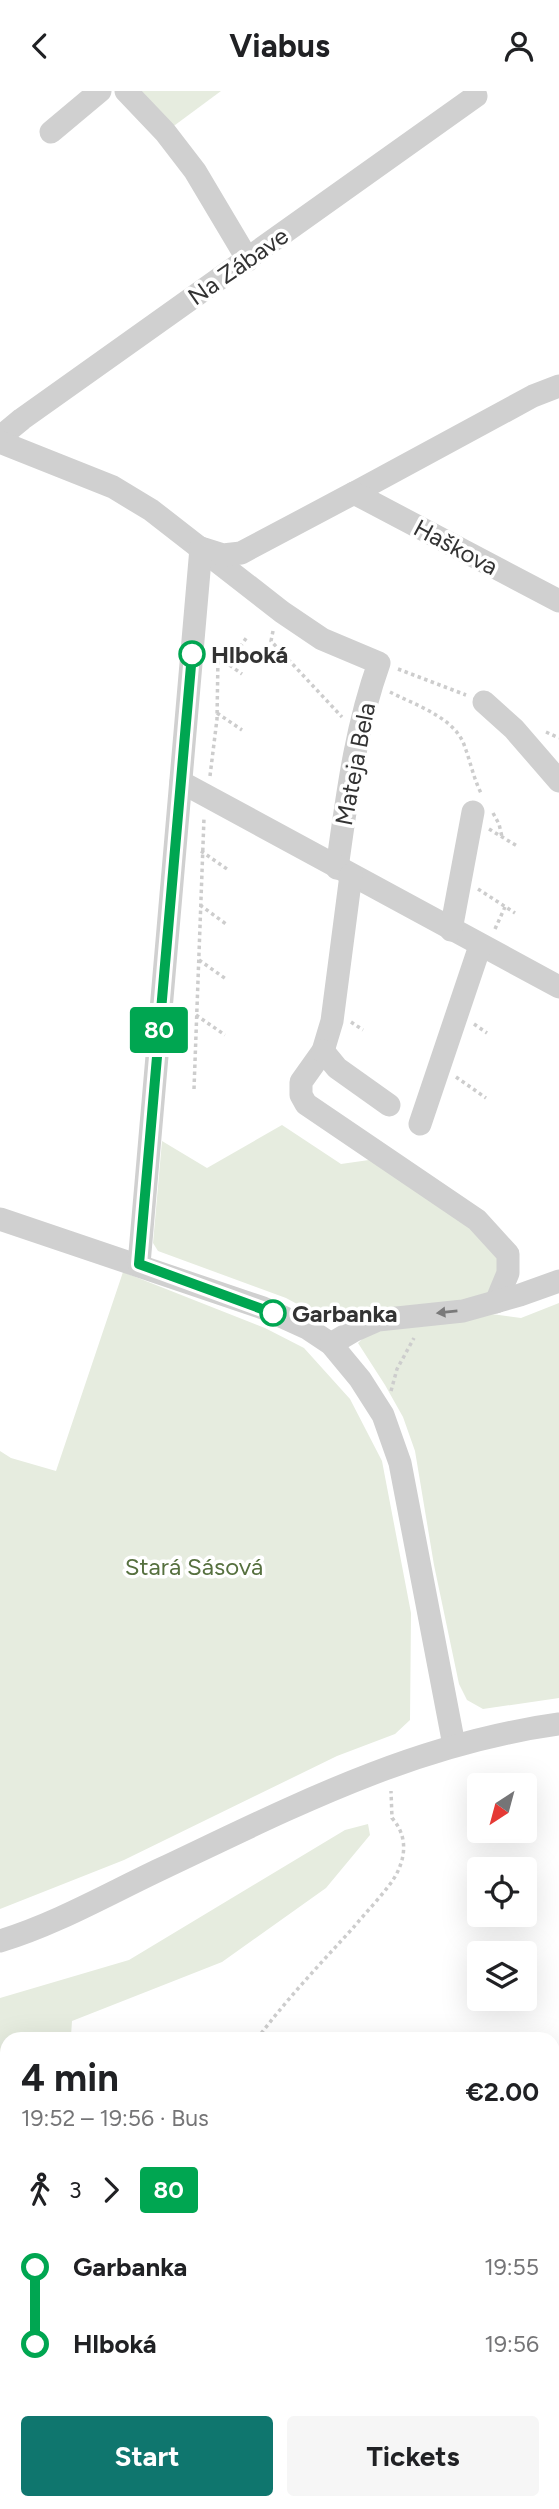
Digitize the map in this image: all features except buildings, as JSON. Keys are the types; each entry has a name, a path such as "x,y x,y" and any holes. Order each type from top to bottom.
{"street":[{"path":"51,132 100,91"},
{"path":"126,91 165,132 195,171 248,260"},
{"name":"Na Zábave","path":"0,439 22,419 476,96"},
{"path":"201,548 223,555 241,553 533,396 559,386"},
{"path":"0,439 113,487 151,510 278,608 322,639 351,653 376,673"},
{"name":"Haškova","path":"354,493 559,601"},
{"path":"139,1264 201,548"},
{"name":"Mateja Bela","path":"376,673 356,740 332,1021 323,1051 301,1082 301,1095 306,1104 477,1220 517,1260 508,1273 496,1302"},
{"path":"485,702 514,729 559,781"},
{"name":"Mateja Bela","path":"181,782 559,987"},
{"path":"451,930 461,878 483,807"},
{"path":"420,1124 480,946"},
{"path":"323,1051 337,1068 389,1105"},
{"path":"0,1219 263,1308 307,1328 331,1345 360,1379 383,1415 400,1463 454,1745"},
{"path":"331,1345 378,1320 463,1311 559,1281"},
{"path":"0,1941 78,1909 343,1785 401,1762 514,1730 559,1724"}],"path":[{"path":"278,608 271,641 343,718 356,740"},
{"path":"228,664 247,637"},
{"path":"194,1089 201,851 217,713 218,657 242,674"},
{"path":"376,673 452,727 462,740 483,807 499,824 502,837"},
{"path":"217,713 242,730"},
{"path":"490,830 517,846"},
{"path":"201,851 227,869"},
{"path":"461,878 514,913"},
{"path":"200,905 226,924"},
{"path":"198,959 226,979"},
{"path":"196,1015 225,1035"},
{"path":"439,1066 485,1098"},
{"path":"390,1400 397,1369 416,1335"},
{"path":"263,2032 397,1874 404,1835 401,1827 392,1818 391,1791"}],"green space":[{"path":"139,91 221,91 171,128"},
{"path":"282,1125 341,1164 376,1159 470,1221 502,1264 487,1294 479,1299 336,1325 286,1298 158,1251 153,1243 162,1141 207,1168"},
{"name":"Stará Sásová","path":"123,1272 265,1328 304,1348 350,1399 382,1461 411,1613 410,1720 395,1734 337,1756 124,1860 0,1909 0,1451 11,1458 56,1471"},
{"path":"559,1303 559,1698 483,1709 467,1700 459,1684 434,1565 415,1451 403,1417 358,1343 371,1331 484,1313 521,1318"},
{"path":"368,1824 370,1835 326,1888 222,1962 72,2021 71,2032 0,2032 0,1998 129,1960 345,1830"}],"bus line":[{"name":"80","path":"192,654 139,1264 273,1313"}],"place":[{"name":"Hlboká","path":"192,654"},
{"name":"Garbanka","path":"273,1313"}]}
